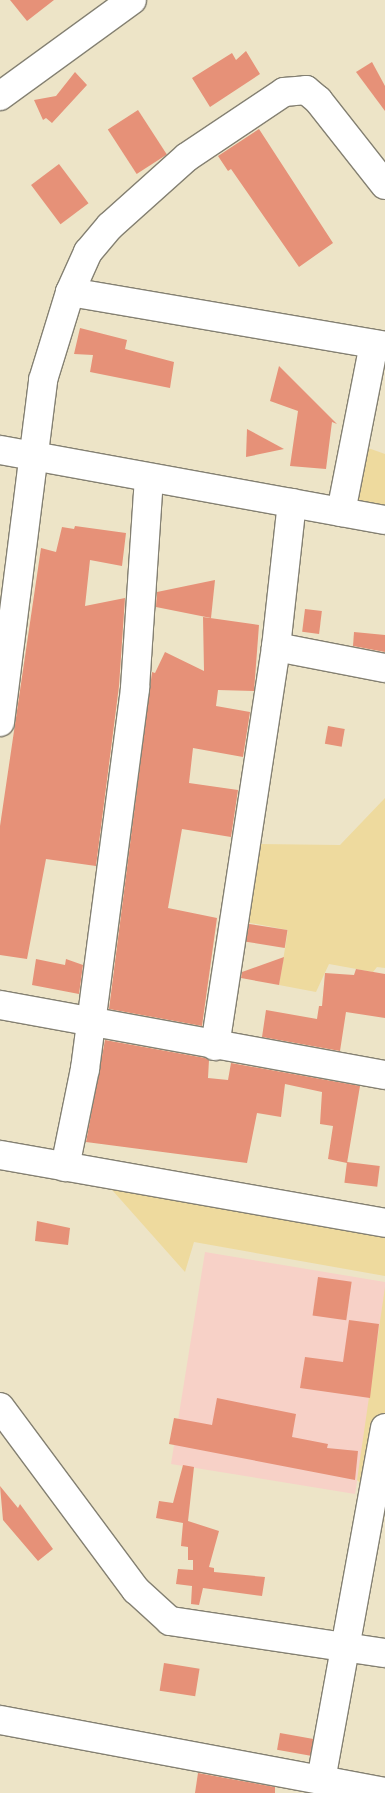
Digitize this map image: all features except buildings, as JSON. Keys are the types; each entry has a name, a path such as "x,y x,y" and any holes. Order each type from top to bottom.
{"street":[{"path":"0,96 113,5"},
{"path":"0,722 8,597 43,380 70,292 88,252 110,226 187,157 284,92 306,90 318,100 385,185"},
{"path":"70,292 379,345 341,512"},
{"path":"0,450 385,520"},
{"path":"65,1166 91,1024 135,688 150,478"},
{"path":"215,1046 276,647 292,503"},
{"path":"276,647 385,668"},
{"path":"0,1005 91,1024 385,1075"},
{"path":"0,1155 385,1223"},
{"path":"0,1406 136,1590 170,1622 385,1652"},
{"path":"321,1780 346,1646 378,1513 385,1428"},
{"path":"0,1720 385,1792"}],"shaded area":[{"path":"205,1252 385,1282 385,1302 355,1494 171,1464"}],"sand":[{"path":"354,443 385,454 385,510 353,504"},
{"path":"385,798 385,968 377,967 373,972 329,964 316,992 279,985 288,930 235,920 258,844 340,845"},
{"path":"97,1173 385,1230 385,1276 194,1242 185,1272"},
{"path":"385,1287 385,1413 373,1494 357,1480"}]}
